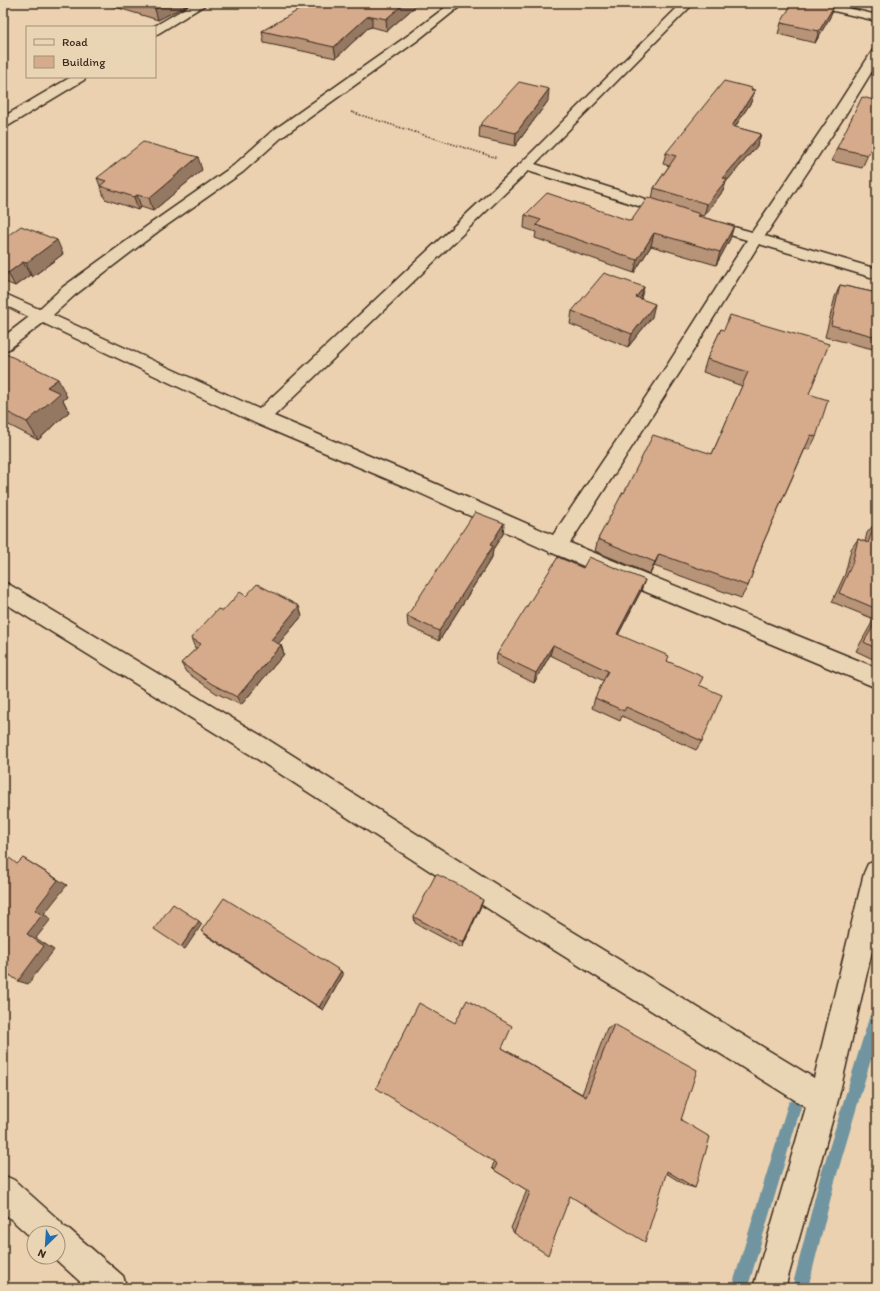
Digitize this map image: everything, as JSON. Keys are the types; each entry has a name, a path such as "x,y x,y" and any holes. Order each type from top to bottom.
{"street":[{"path":"156,30 202,3"},
{"path":"3,345 41,316 69,291 238,168 276,135 414,37 458,3"},
{"path":"261,418 526,166 688,3"},
{"path":"812,3 877,18"},
{"path":"558,546 674,368 755,239 877,53"},
{"path":"3,123 78,78"},
{"path":"526,166 755,239 877,274"},
{"path":"3,298 261,418 420,485 558,546 877,678"},
{"path":"3,591 259,747 510,908 822,1100"},
{"path":"769,1288 822,1100 877,872"},
{"path":"3,1190 41,1225"},
{"path":"66,1247 111,1288"}],"path":[{"path":"320,103 526,166"}],"building":[{"path":"136,3 166,3 155,9"},
{"path":"313,3 405,3 386,19 372,16 367,17 334,47 262,31"},
{"path":"792,3 831,3 834,6 819,31 781,23"},
{"path":"724,81 755,90 732,126 761,134 723,178 727,179 707,204 654,188 676,156 666,153"},
{"path":"519,82 549,89 516,133 480,125"},
{"path":"877,92 877,138 868,155 837,148 862,97 874,100"},
{"path":"143,142 198,157 149,198 137,195 134,197 100,186 106,181 97,178"},
{"path":"547,193 631,221 648,197 700,214 698,216 734,226 720,252 654,233 637,260 536,225 541,220 525,215"},
{"path":"21,226 57,240 26,263 23,262 8,273 3,271 3,239"},
{"path":"604,273 644,287 636,297 655,304 632,334 572,311"},
{"path":"840,285 877,293 877,337 831,325"},
{"path":"730,315 829,344 809,394 828,400 816,437 811,435 763,543 748,586 659,554 655,562 598,539 623,492 624,493 653,435 712,454 748,372 707,359 721,329 724,330"},
{"path":"4,353 58,379 47,387 60,393 27,422 3,410"},
{"path":"475,512 504,523 490,545 493,546 439,631 407,616"},
{"path":"875,523 877,524 877,609 839,593 852,564 858,539 868,543"},
{"path":"558,557 583,568 589,557 645,580 617,634 669,656 667,661 703,677 699,685 722,695 702,741 626,707 624,711 595,698 608,671 553,645 536,673 497,654"},
{"path":"257,584 299,606 271,640 281,645 237,697 212,684 181,663 201,644 191,638 218,609 223,611 240,592 246,596"},
{"path":"877,619 877,649 864,642"},
{"path":"7,856 17,864 23,858 58,880 35,910 42,915 27,934 44,946 18,981 3,970 3,861"},
{"path":"436,874 459,885 483,900 463,943 414,917"},
{"path":"224,898 341,971 319,1007 201,931"},
{"path":"173,904 199,921 181,947 154,929"},
{"path":"467,1000 512,1026 502,1048 586,1097 614,1024 697,1070 681,1120 710,1137 695,1188 667,1171 645,1242 570,1196 548,1255 514,1233 530,1192 494,1170 497,1164 376,1088 419,1003 455,1023"}],"waterway":[{"path":"800,1288 827,1181 877,1015"},
{"path":"742,1280 794,1107"}]}
